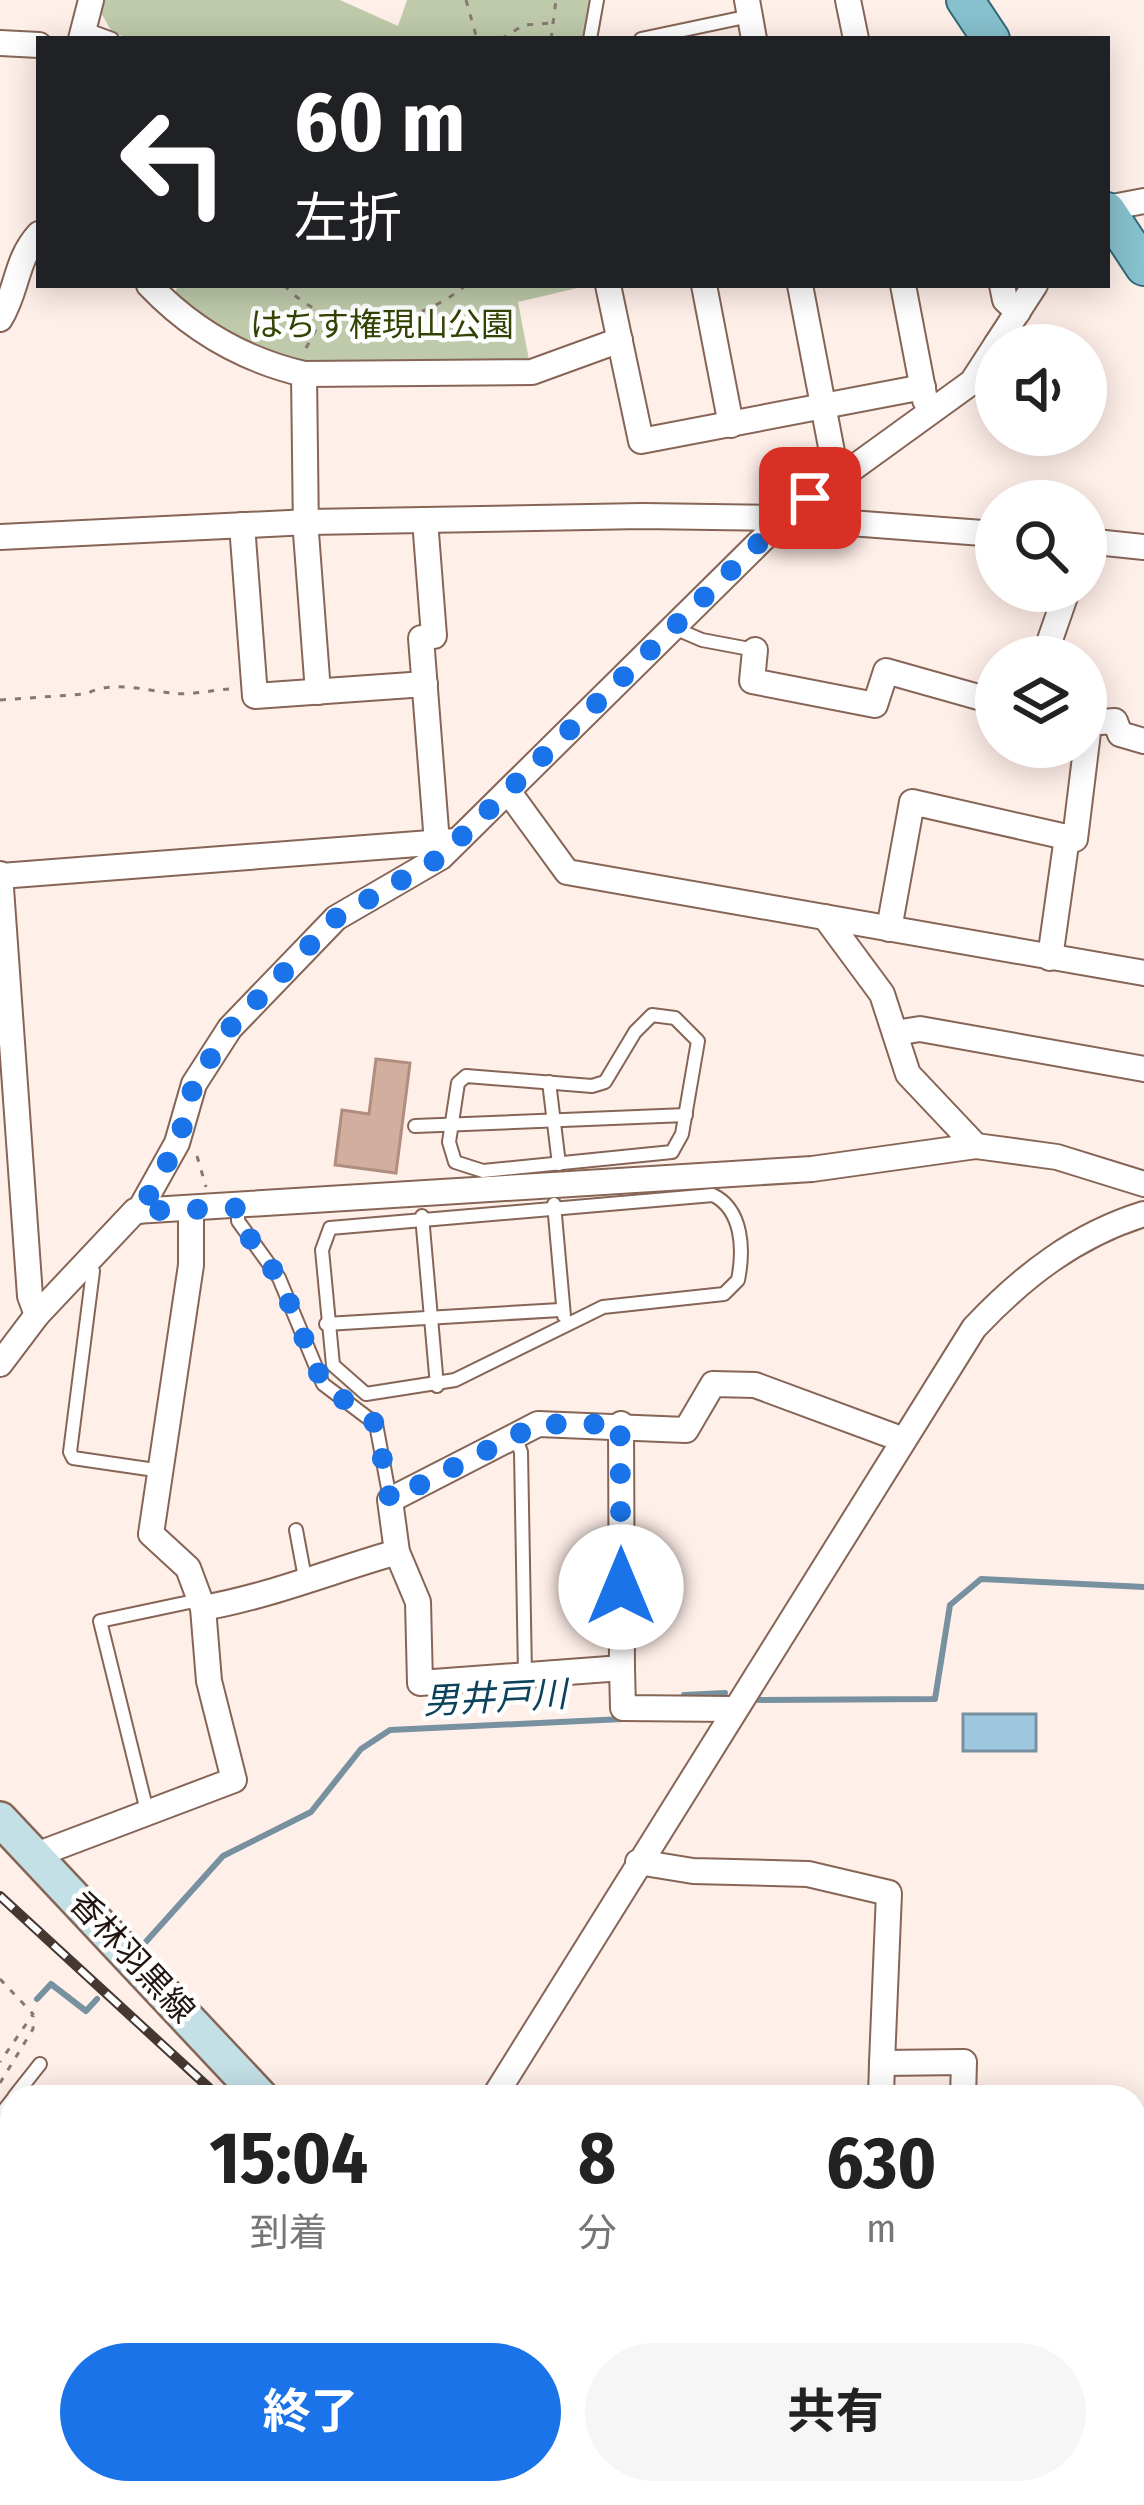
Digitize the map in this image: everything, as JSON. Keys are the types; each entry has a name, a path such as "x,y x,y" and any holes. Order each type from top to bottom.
{"main road":[{"path":"965,0 989,36"},
{"path":"1110,214 1144,267"},
{"name":"香林羽黒線","path":"0,1819 250,2085"}],"street":[{"path":"82,34 91,0"},
{"path":"848,0 855,36"},
{"path":"0,44 36,45"},
{"path":"1110,208 1144,201"},
{"path":"0,319 10,303 10,252 36,236"},
{"path":"153,288 211,337 301,374 532,372 620,340"},
{"path":"609,288 641,441 923,387"},
{"path":"705,288 730,425"},
{"path":"801,288 837,478"},
{"path":"904,288 928,414"},
{"path":"1003,288 1005,300 1018,312"},
{"path":"1010,324 1033,288"},
{"path":"301,374 318,692"},
{"path":"0,1364 37,1315 140,1211 188,1139 194,1084 230,1028 336,918 441,857 447,842 508,791 784,518 975,377"},
{"path":"0,537 308,522 784,518 975,532"},
{"path":"424,520 434,636 421,638 424,684 447,842"},
{"path":"242,525 255,696 424,684"},
{"path":"1107,543 1144,547"},
{"path":"755,650 752,681 875,705 886,670 975,696"},
{"path":"1107,722 1115,721 1120,734 1144,741"},
{"path":"890,928 912,802 1075,839 1083,768"},
{"path":"508,791 567,872 1144,973"},
{"path":"1050,958 1067,837"},
{"path":"37,1315 30,1296 6,1041 0,876 447,842"},
{"path":"825,917 882,994 908,1074 976,1146"},
{"path":"895,1033 920,1029 1144,1069"},
{"path":"140,1211 812,1169 976,1146 1057,1157 1144,1184"},
{"path":"36,1855 234,1780 209,1681 201,1604 188,1568 151,1534 198,1206"},
{"path":"501,2085 974,1328 1013,1287 1095,1229 1144,1214"},
{"path":"622,1668 420,1682 418,1602 397,1552 390,1500 538,1424 686,1430 712,1384 755,1385 901,1439"},
{"path":"620,1424 623,1708 732,1709"},
{"path":"201,1604 266,1597 305,1578 397,1552"},
{"path":"638,1862 693,1871 808,1874 889,1893 881,2085"},
{"path":"882,2062 964,2062 963,2085"}],"lane":[{"path":"591,36 597,0"},
{"path":"657,36 750,18"},
{"path":"673,627 702,640 755,650"},
{"path":"661,1014 675,1018 698,1041 686,1115 672,1152 483,1171 463,1167 450,1153 458,1083 466,1076 550,1082 592,1086 605,1082 644,1021 661,1014"},
{"path":"550,1082 559,1164"},
{"path":"415,1126 686,1115"},
{"path":"326,1324 564,1316 616,1304 724,1294 738,1280 740,1236 733,1211 713,1195 422,1216 330,1228 322,1250 326,1324 333,1365 352,1387 366,1394 437,1386 564,1316"},
{"path":"554,1204 564,1316"},
{"path":"238,1208 238,1222 279,1278 323,1384 376,1424 390,1500"},
{"path":"422,1216 437,1386"},
{"path":"86,1262 93,1271 70,1452 73,1458 162,1472"},
{"path":"515,1436 521,1452 525,1674"},
{"path":"296,1530 305,1578"},
{"path":"147,1811 100,1621 201,1604"},
{"path":"23,2085 40,2064"}],"path":[{"path":"466,0 476,36"},
{"path":"551,36 556,0"},
{"path":"506,36 524,25 553,23"},
{"path":"287,288 296,297 361,323 403,321 439,308 462,288"},
{"path":"301,374 326,311"},
{"path":"0,700 96,689 153,687 171,694 254,687"},
{"path":"188,1139 206,1176 198,1206"},
{"path":"0,1979 33,2014 33,2029 0,2083"},
{"path":"0,2062 33,2014"}],"green space":[{"path":"104,0 340,0 398,26 407,0 592,0 586,36 123,36 112,32 101,13"},
{"name":"はちす権現山公園","path":"177,288 577,288 518,302 530,365 290,361 213,325 174,296"}],"water":[{"path":"963,1714 1036,1714 1036,1751 963,1751"}],"building":[{"path":"376,1059 410,1063 396,1173 335,1165 342,1110 369,1114"}],"waterway":[{"name":"男井戸川","path":"759,1700 935,1699 950,1605 981,1579 1144,1587"},
{"name":"男井戸川","path":"684,1695 725,1693"},
{"name":"男井戸川","path":"143,1945 223,1856 311,1812 361,1749 390,1730 623,1719"},
{"name":"男井戸川","path":"37,1999 51,1984 86,2011 97,1999"}],"railway":[{"path":"0,1896 206,2085"}],"route":[{"path":"621,1587 620,1424 538,1424 390,1500 376,1424 371,1416 330,1394 323,1384 271,1261 238,1222 238,1208 140,1211 144,1196 178,1143 194,1084 230,1028 336,918 441,857 784,518 810,498"}]}
